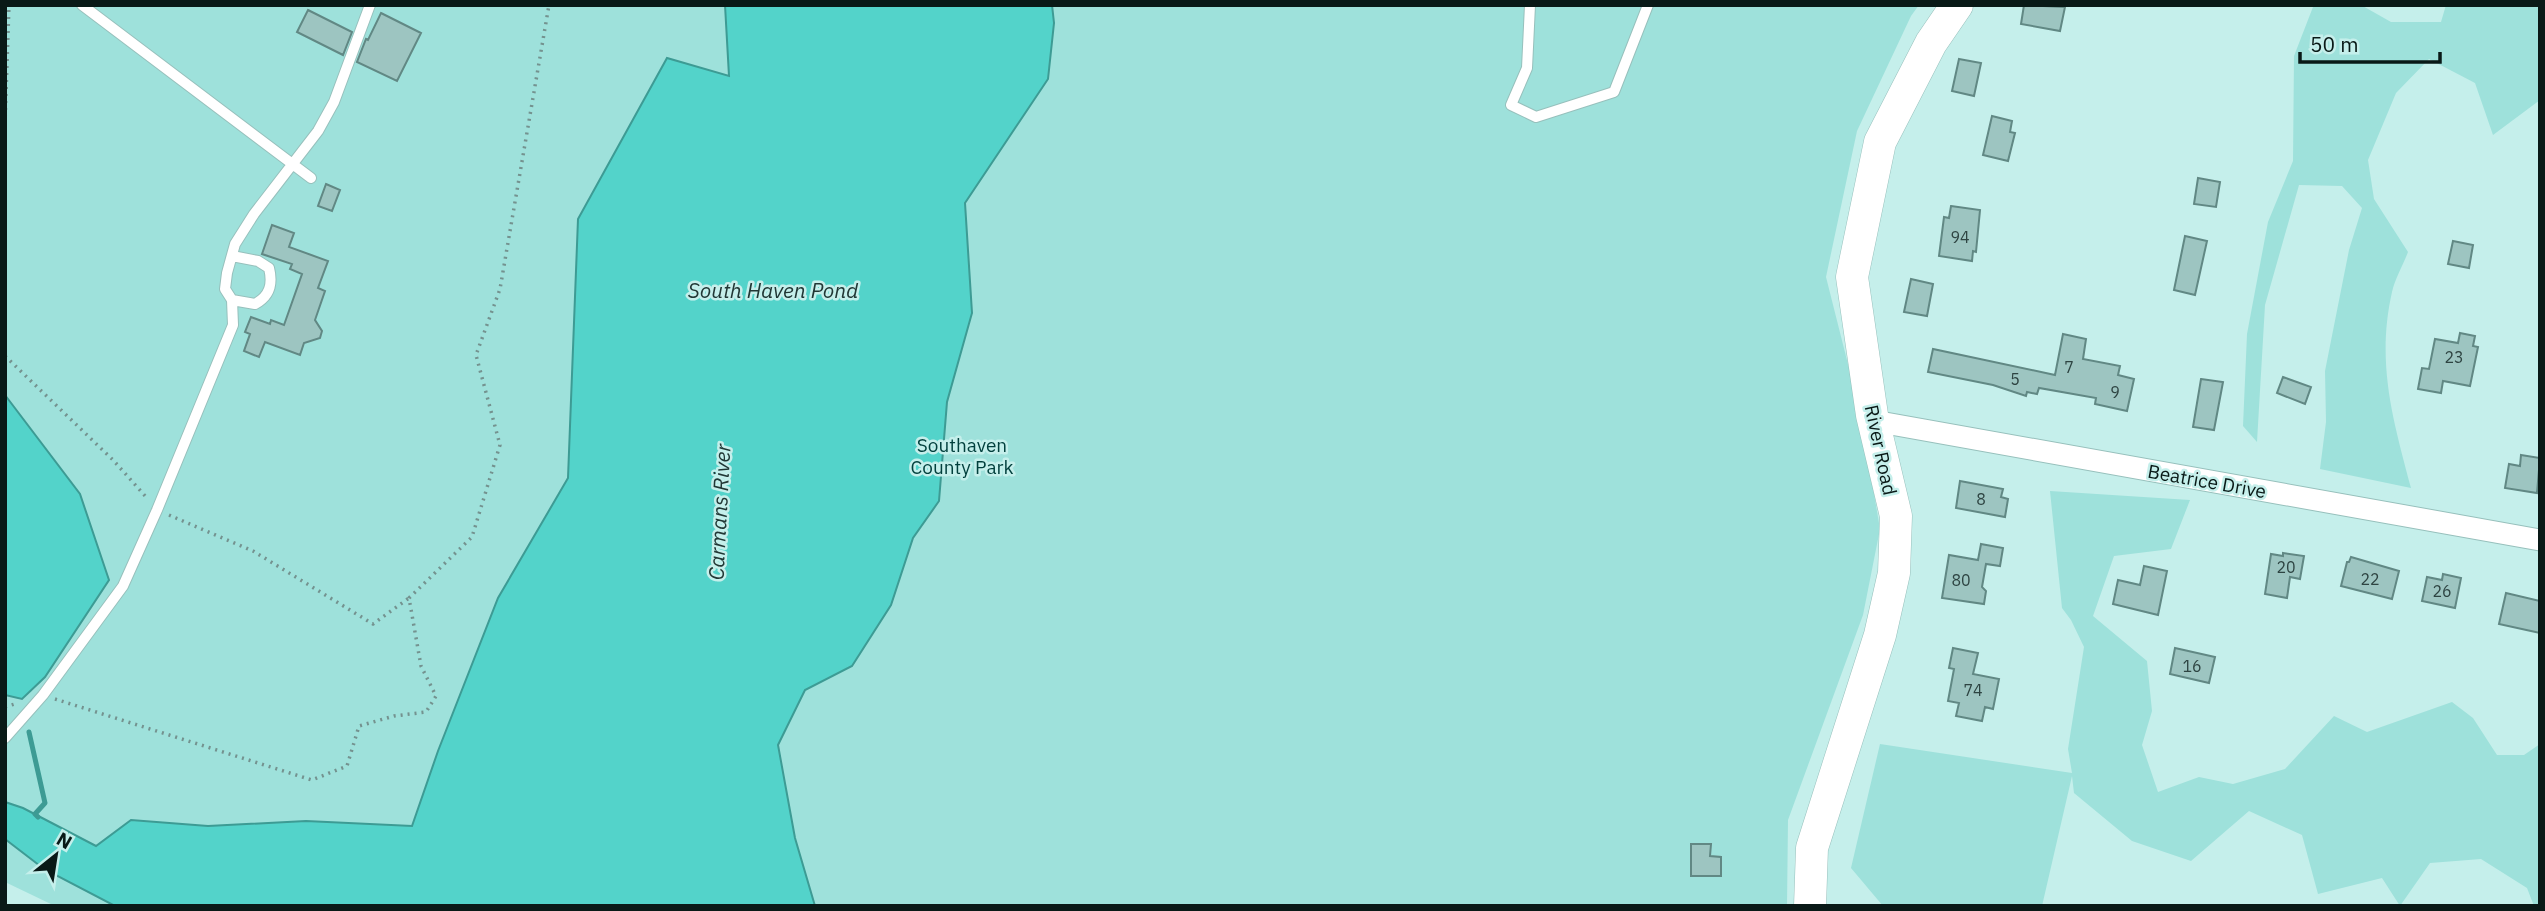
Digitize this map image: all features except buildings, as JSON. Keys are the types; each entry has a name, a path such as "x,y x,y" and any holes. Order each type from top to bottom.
{"street":[{"name":"River Road","path":"1810,906 1812,848 1880,635 1894,573 1896,516 1874,421 1852,277 1880,142 1931,43 1957,5"},
{"name":"Beatrice Drive","path":"1874,421 2540,540"}],"lane":[{"path":"82,5 311,178"},
{"path":"5,738 43,695 123,586 233,325 232,300 225,289 235,244 318,131 334,102 370,5"},
{"path":"1530,5 1527,68 1511,105 1536,117 1614,92 1648,5"},
{"path":"232,256 258,261 269,268 272,280 263,300 255,304 232,300"}],"path":[{"path":"5,124 9,5"},
{"path":"5,356 113,460 157,510 253,551 373,624 410,598 472,537 500,445 476,355 500,289 549,5"},
{"path":"43,695 86,711 312,780 347,766 359,726 394,716 426,712 436,696 421,666 410,598"}],"green space":[{"name":"Southaven County Park","path":"5,5 1919,5 1911,16 1857,131 1826,277 1860,412 1880,529 1863,615 1788,820 1787,906 55,906 5,882"},
{"path":"2361,5 2391,22 2441,22 2446,5 2540,5 2540,100 2493,135 2475,83 2429,59 2396,93 2368,160 2374,199 2408,252 2392,292 2387,318 2386,367 2393,415 2411,488 2320,469 2326,422 2325,371 2349,250 2362,208 2342,186 2299,185 2265,305 2257,442 2243,426 2247,334 2268,222 2293,161 2294,56 2313,7"},
{"path":"2050,491 2190,500 2171,549 2114,556 2093,616 2147,661 2152,711 2142,745 2158,792 2199,777 2233,784 2285,769 2334,716 2367,732 2452,702 2473,718 2497,755 2524,755 2540,744 2540,906 2534,906 2527,888 2481,859 2430,863 2400,906 2382,878 2318,894 2302,835 2249,811 2191,861 2132,841 2074,793 2072,776 2042,906 1883,906 1851,868 1880,744 2072,773 2068,749 2084,647 2062,608"}],"water":[{"name":"South Haven Pond","path":"725,5 1052,5 1054,23 1048,79 965,203 972,313 947,402 939,501 913,538 891,605 852,666 805,690 778,745 795,838 815,906 115,906 44,869 5,839 5,802 23,808 96,846 131,820 208,826 306,821 412,826 438,751 498,598 568,478 578,219 667,58 729,76"},
{"path":"5,395 80,494 109,580 45,677 22,699 5,695"}],"waterway":[{"path":"29,732 45,803 35,814 38,817"}],"water label":[{"name":"Carmans River","path":"719,512"}]}
